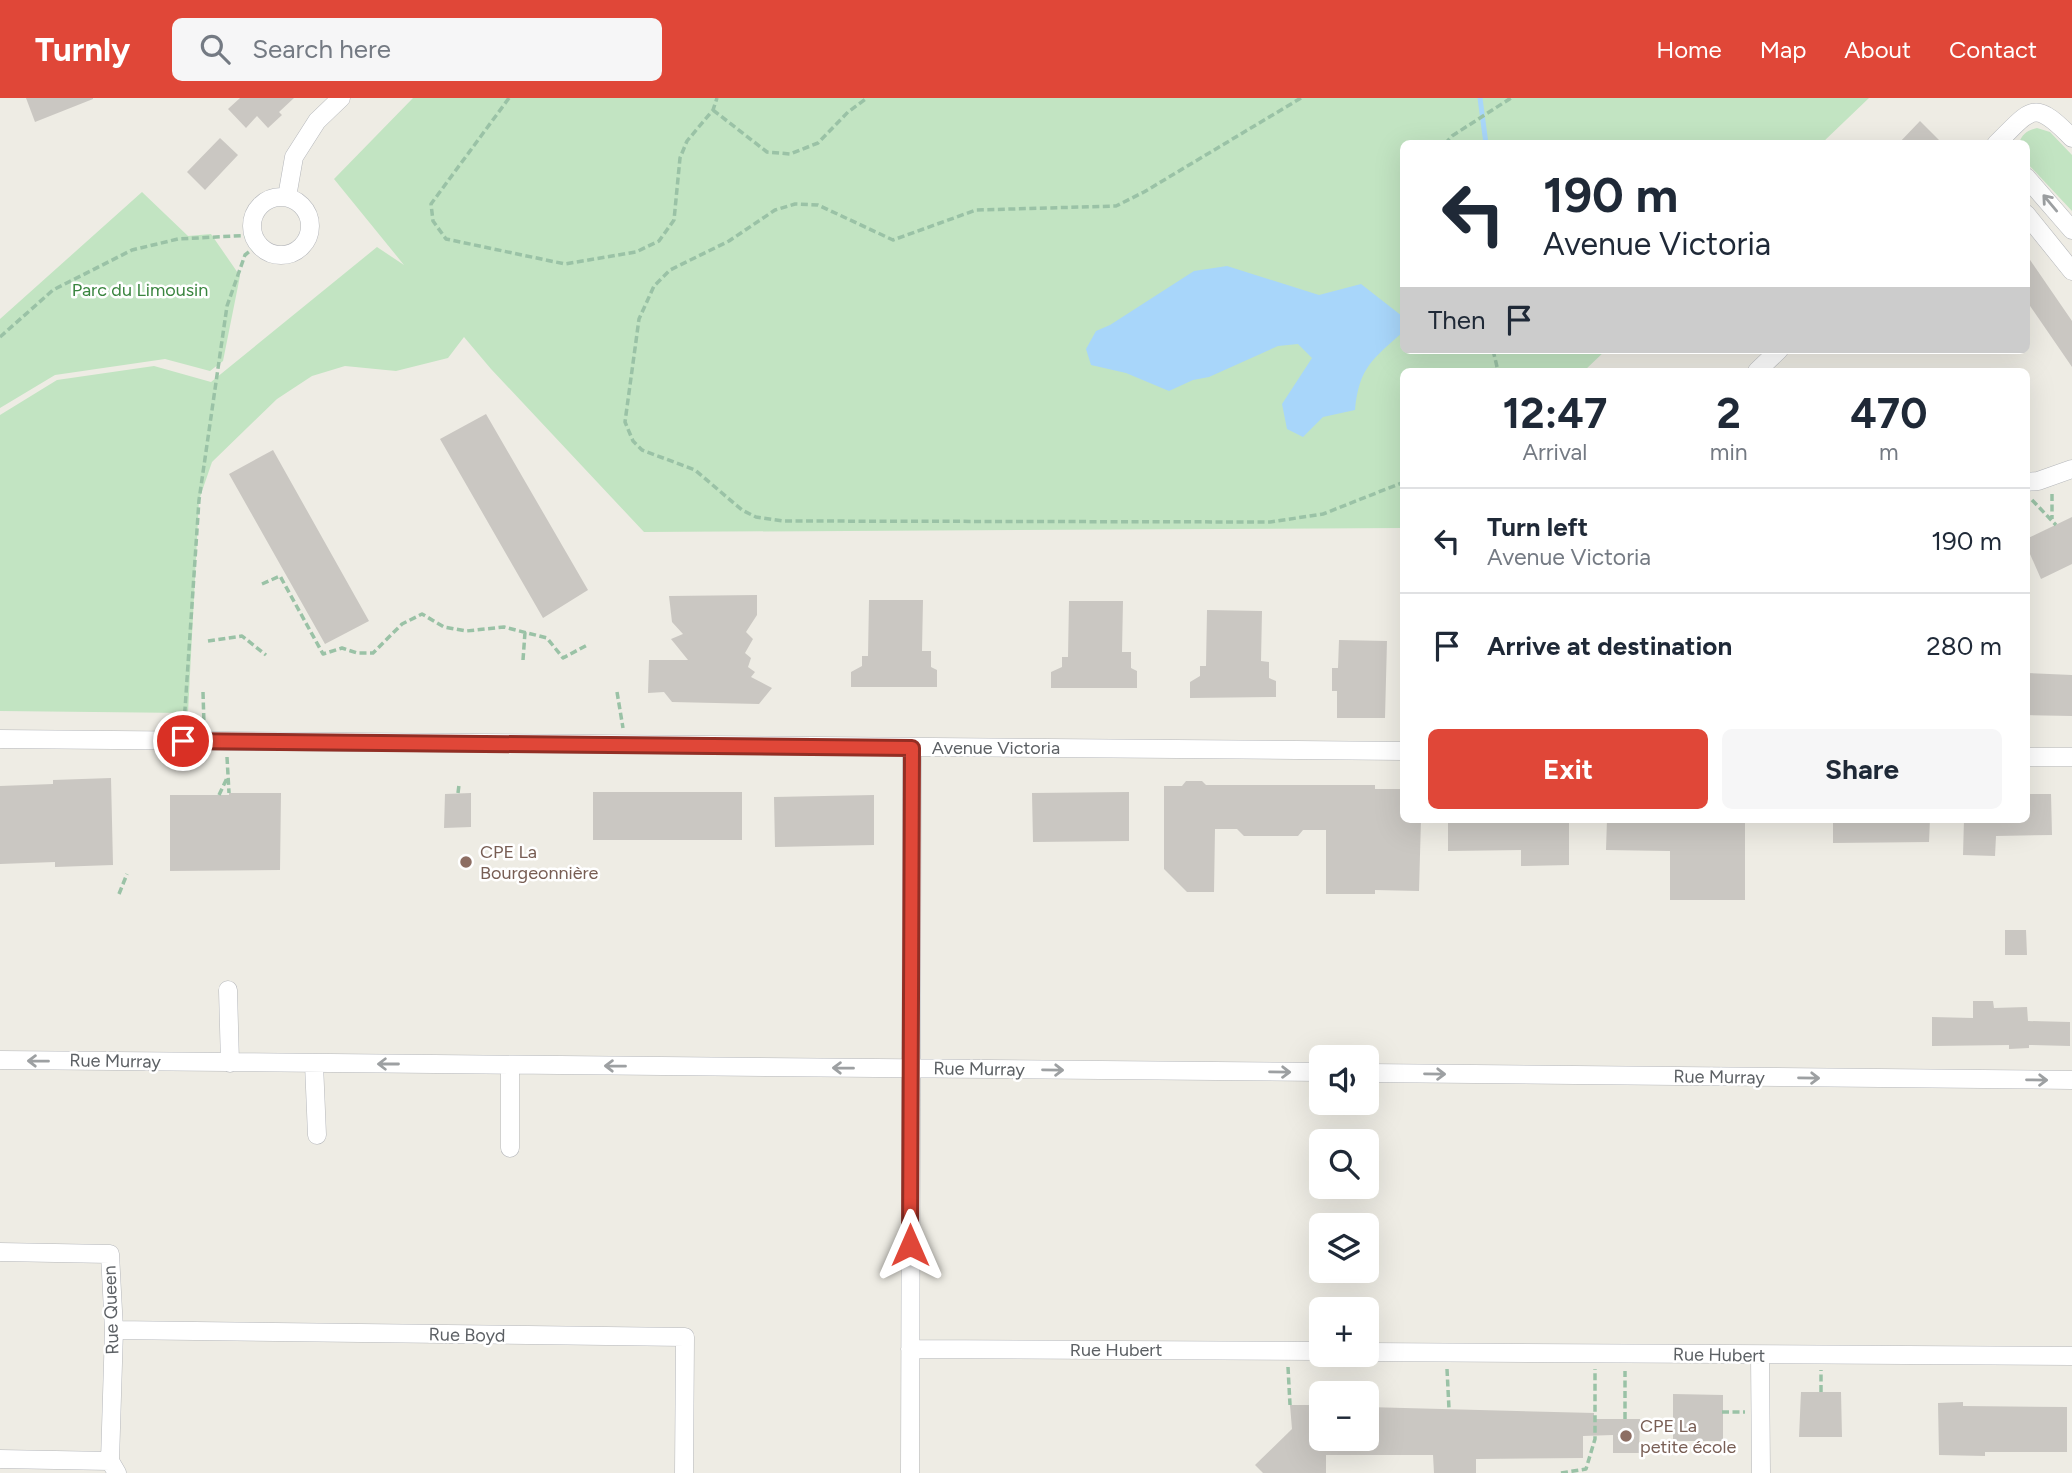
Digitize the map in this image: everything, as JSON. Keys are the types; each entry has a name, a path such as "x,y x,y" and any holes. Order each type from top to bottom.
{"street":[{"path":"287,197 294,158 317,121 341,98"},
{"path":"2000,140 2029,112 2040,110 2051,116 2072,138"},
{"path":"2030,182 2072,230"},
{"path":"276,197 287,197 303,205 308,213 311,222 307,240 294,253 285,255 266,251 256,239 252,225 259,206 276,197"},
{"path":"2030,217 2066,248 2072,271"},
{"path":"1760,368 1775,354"},
{"path":"2030,482 2072,470"},
{"name":"Avenue Victoria","path":"0,739 1400,751"},
{"path":"910,1473 912,748"},
{"path":"2030,757 2072,757"},
{"path":"228,989 230,1063"},
{"name":"Rue Murray","path":"0,1060 1309,1072"},
{"path":"314,1063 317,1135"},
{"path":"510,1065 510,1148"},
{"name":"Rue Murray","path":"1379,1073 2072,1080"},
{"name":"Rue Queen","path":"0,1252 110,1254 114,1330 113,1467"},
{"name":"Rue Boyd","path":"114,1330 685,1337 684,1473"},
{"name":"Rue Hubert","path":"910,1349 1309,1352"},
{"name":"Rue Hubert","path":"1379,1352 2072,1356"},
{"path":"1760,1355 1761,1473"},
{"path":"0,1459 113,1467"}],"path":[{"path":"509,98 431,204 433,221 446,239 565,264 636,252 659,241 674,220 680,158 687,141 713,110 717,98"},
{"path":"713,110 768,152 790,154 818,143 848,112 867,98"},
{"path":"1301,98 1116,206 976,210 893,240 818,205 795,204 775,210 729,242 670,270 654,286 639,319 625,422 633,441 642,450 695,470 742,510 756,517 784,521 1270,522 1323,514 1400,484"},
{"path":"1448,140 1511,98"},
{"path":"0,337 53,290 132,250 178,239 256,239"},
{"path":"183,741 199,500 227,306 245,255 256,239"},
{"path":"2032,500 2054,523 2052,494"},
{"path":"262,584 285,573"},
{"path":"280,576 323,654 342,648 357,653 373,653 402,624 422,614 444,627 466,631 504,627 547,638 563,658 589,644"},
{"path":"523,660 525,632"},
{"path":"208,641 242,636 266,655"},
{"path":"203,692 204,741"},
{"path":"617,692 626,744"},
{"path":"226,741 229,793"},
{"path":"219,795 227,777"},
{"path":"458,793 459,785"},
{"path":"119,894 127,874"},
{"path":"1288,1367 1290,1405"},
{"path":"1447,1368 1449,1409"},
{"path":"1561,1473 1586,1469 1595,1439 1595,1369"},
{"path":"1625,1369 1625,1419"},
{"path":"1821,1370 1821,1392"},
{"path":"1722,1412 1748,1412"}],"green space":[{"path":"413,98 1869,98 1825,140 1400,140 1400,354 1602,354 1587,368 1400,368 1400,528 644,532 464,337 448,358 396,371 345,366 312,376 277,399 212,462 199,500 188,713 0,711 0,415 57,380 154,366 211,382 377,247 404,265 334,179"},
{"path":"2037,128 2050,132 2072,155 2072,211 2030,166 2030,140 2020,140"},
{"name":"Parc du Limousin","path":"142,192 188,236 211,234 240,276 223,361 210,371 165,359 55,375 0,408 0,319"}],"water":[{"path":"1227,266 1319,295 1361,284 1400,314 1400,335 1369,365 1360,383 1355,410 1323,417 1303,437 1287,429 1282,404 1312,358 1298,344 1278,346 1209,377 1193,380 1169,391 1126,373 1091,365 1086,349 1096,331 1110,325 1194,271"}],"building":[{"path":"26,98 93,98 93,99 35,122"},
{"path":"240,98 294,98 279,112 282,115 268,128 257,116 246,128 228,109"},
{"path":"1920,121 1939,140 1902,140"},
{"path":"220,138 238,155 205,190 187,172"},
{"path":"2030,260 2072,321 2072,367 2030,306"},
{"path":"486,414 588,590 543,618 440,439"},
{"path":"273,450 369,621 325,644 229,474"},
{"path":"2072,517 2072,564 2041,579 2030,554 2030,537"},
{"path":"757,595 757,615 746,632 753,639 745,653 751,658 748,667 755,672 751,677 772,688 759,704 672,702 664,692 648,693 649,660 688,660 671,639 683,634 672,622 669,596"},
{"path":"869,600 923,600 922,651 931,651 931,667 937,670 937,687 851,687 851,672 862,666 862,656 868,656"},
{"path":"1069,601 1123,601 1122,652 1131,652 1131,668 1137,671 1137,688 1051,688 1051,672 1062,667 1062,657 1068,657"},
{"path":"1207,610 1262,611 1261,661 1269,662 1269,678 1276,681 1276,697 1190,698 1190,682 1200,676 1200,666 1206,666"},
{"path":"1339,640 1387,641 1385,718 1337,718 1337,691 1332,691 1332,668 1338,668"},
{"path":"2030,673 2072,675 2072,716 2030,715"},
{"path":"111,778 113,865 55,867 55,862 0,864 0,786 53,784 53,780"},
{"path":"1186,781 1202,781 1206,785 1375,785 1375,789 1400,789 1400,823 1421,823 1419,891 1375,890 1375,894 1326,894 1326,830 1303,830 1298,836 1244,836 1237,829 1215,829 1214,892 1187,892 1164,869 1164,786 1182,786"},
{"path":"593,792 742,792 742,840 593,840"},
{"path":"1129,792 1129,841 1033,842 1032,793"},
{"path":"281,793 280,870 170,871 170,795"},
{"path":"471,793 471,827 444,828 445,794"},
{"path":"2030,794 2051,794 2052,835 1996,836 1995,856 1963,855 1964,823 2030,823"},
{"path":"874,795 874,845 775,847 774,797"},
{"path":"1448,823 1569,823 1569,865 1521,866 1521,850 1448,851"},
{"path":"1607,823 1745,823 1745,900 1670,900 1670,851 1606,850"},
{"path":"1833,823 1930,823 1929,842 1833,843"},
{"path":"2005,930 2026,930 2027,955 2005,955"},
{"path":"1973,1001 1993,1001 1994,1008 2027,1007 2028,1021 2070,1022 2070,1046 2029,1045 2029,1048 2009,1049 2009,1045 1932,1046 1932,1017 1973,1018"},
{"path":"1801,1392 1841,1392 1842,1437 1799,1437"},
{"path":"1673,1394 1723,1395 1723,1441 1673,1441"},
{"path":"1963,1402 1963,1406 2067,1407 2067,1452 1939,1455 1938,1403"},
{"path":"1290,1405 1309,1405 1309,1451 1379,1451 1379,1407 1594,1413 1594,1419 1640,1419 1639,1453 1613,1453 1613,1435 1583,1436 1583,1458 1476,1459 1476,1473 1434,1473 1433,1455 1326,1455 1326,1473 1263,1473 1255,1465 1292,1429"}],"waterway":[{"path":"1480,98 1485,140"}],"place":[{"name":"CPE La Bourgeonnière","path":"466,862"},
{"name":"CPE La petite école","path":"1626,1436"}],"route":[{"path":"183,741 912,748 910,1245"}]}
